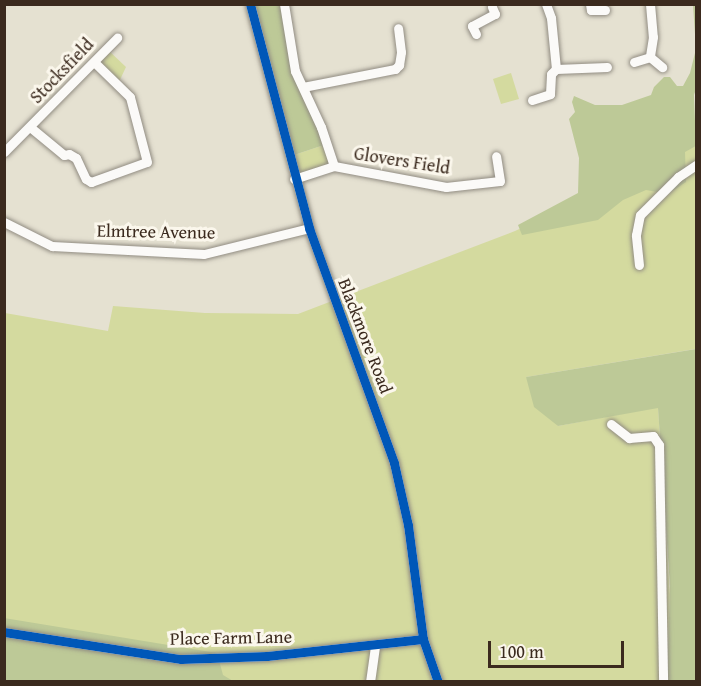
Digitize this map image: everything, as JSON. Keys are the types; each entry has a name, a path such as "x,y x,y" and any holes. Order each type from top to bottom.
{"street":[{"name":"Blackmore Road","path":"250,4 294,179 309,228 394,463 408,525 423,639 438,681"},
{"name":"Glovers Field","path":"284,4 295,71 321,128 334,166"},
{"path":"546,4 551,18 556,69"},
{"path":"590,4 591,10 605,10"},
{"path":"650,4 653,37 650,57"},
{"path":"476,34 472,26 495,14 492,7"},
{"path":"303,87 396,69 401,52 398,28"},
{"name":"Stocksfield","path":"4,152 95,63 117,38"},
{"path":"634,62 650,57"},
{"path":"650,57 662,67"},
{"path":"30,127 64,155 69,154 76,158 86,179 91,182 147,162 130,97 95,63"},
{"path":"532,100 550,94 551,74 556,69 607,66"},
{"path":"496,156 500,181 508,189"},
{"path":"639,265 636,235 640,215 678,177 696,165"},
{"name":"Glovers Field","path":"294,179 334,166 447,187 500,181"},
{"name":"Elmtree Avenue","path":"4,222 52,246 204,254 309,228"},
{"path":"611,424 629,438 645,434 653,436 659,445 663,681"},
{"name":"Place Farm Lane","path":"4,632 181,659 267,656 423,639"},
{"path":"370,681 375,645"}],"green space":[{"path":"250,5 284,5 295,71 327,144 288,157"},
{"path":"693,5 696,5 696,49"},
{"path":"107,49 126,67 118,84 95,63"},
{"path":"696,49 694,95 696,146 685,152 686,182 674,190 663,193 646,190 623,200 598,220 522,235 518,225 578,193 579,158 569,119 575,112 572,102 574,96 595,105 622,105 651,95 654,87 664,77 670,77 677,86 683,86 690,73"},
{"path":"511,73 519,99 501,104 493,79"},
{"path":"327,144 334,166 294,179 288,157"},
{"path":"696,146 696,369 695,349 526,377 558,426 658,407 670,595 667,681 5,682 5,313 108,331 113,306 205,313 298,314 515,231"},
{"path":"696,349 696,681 667,681 670,587 658,408 558,426 534,407 526,377"},
{"path":"4,618 217,653 223,675 233,681 5,681"}],"cycle path":[{"path":"250,4 309,228 394,463 408,525 423,639 438,682"},
{"path":"4,632 181,659 267,656 423,639"}]}
